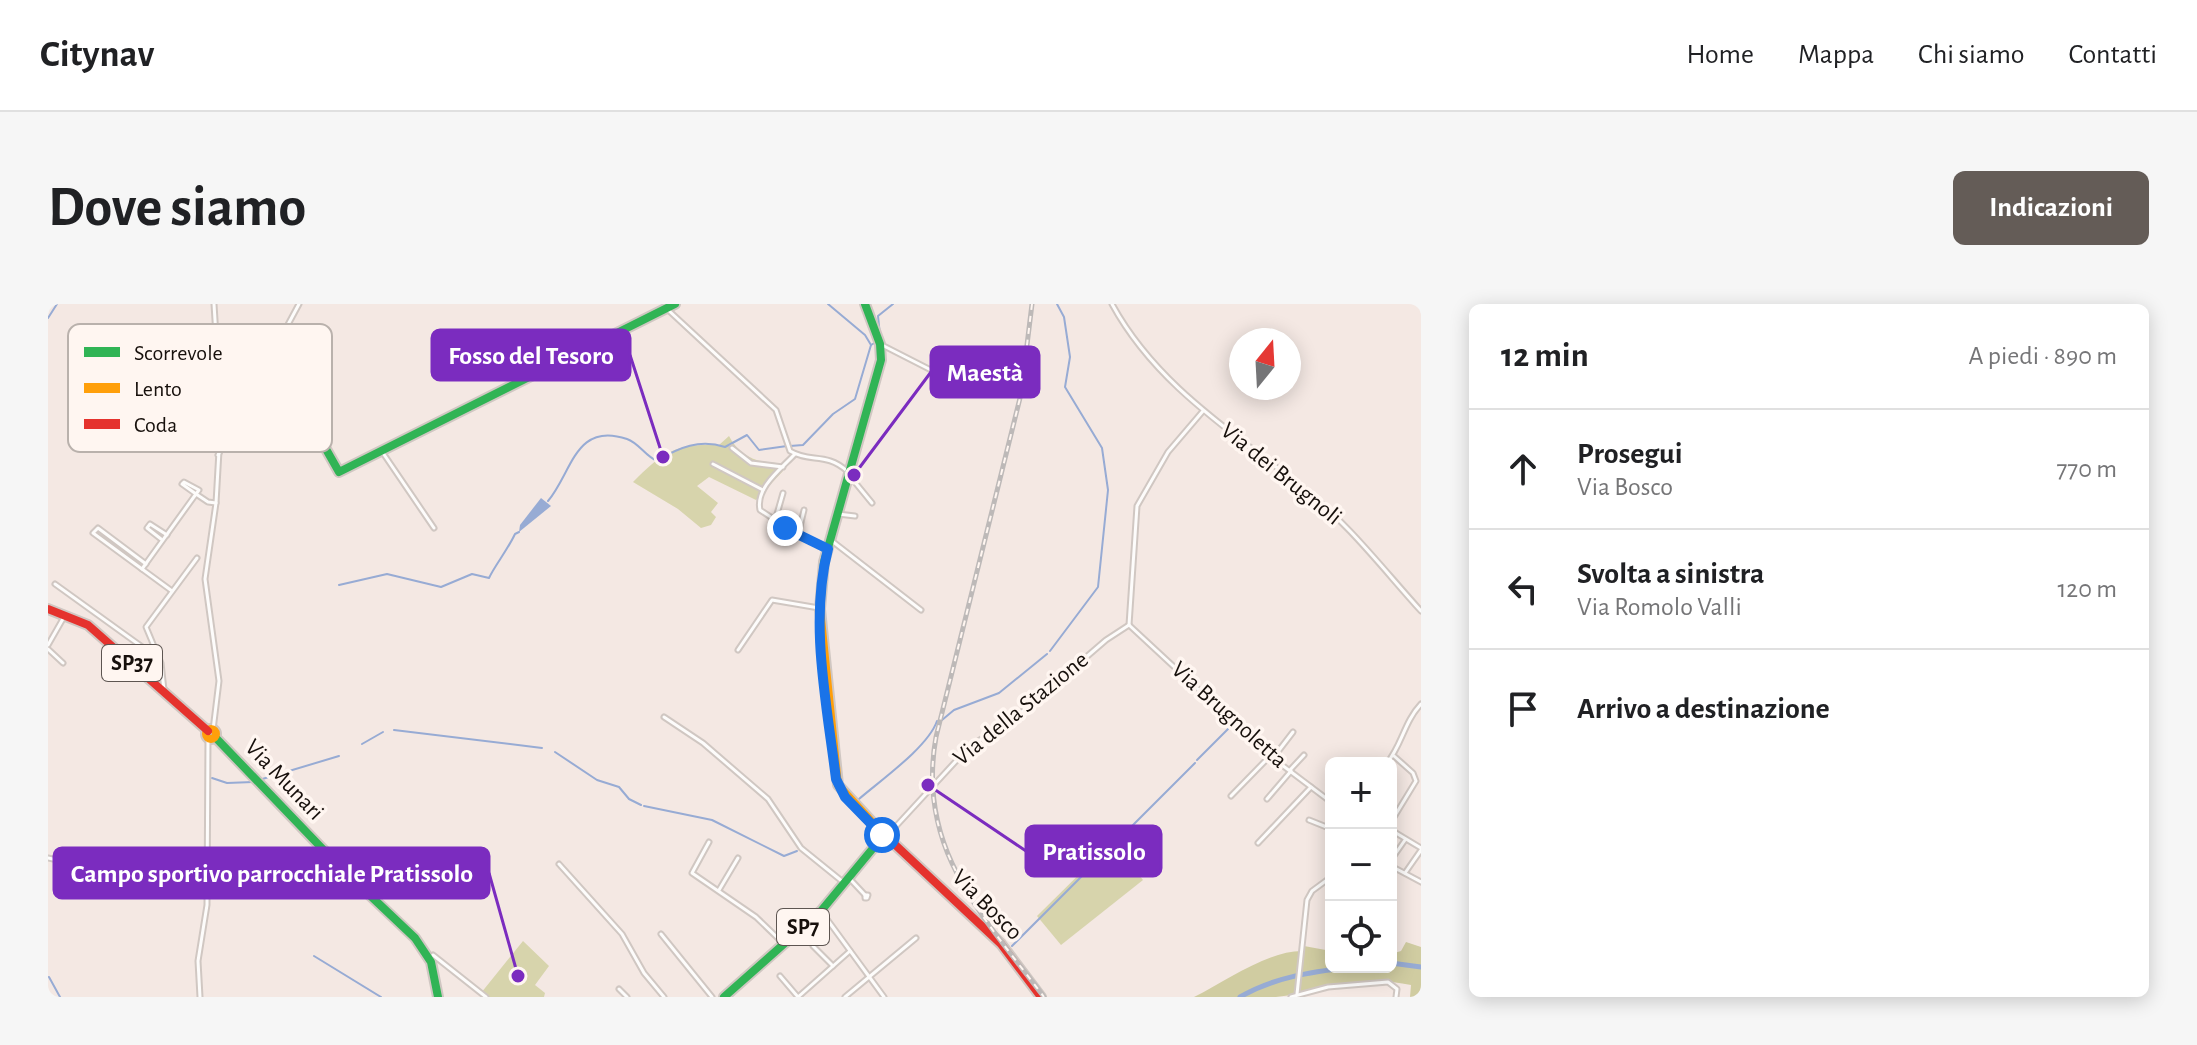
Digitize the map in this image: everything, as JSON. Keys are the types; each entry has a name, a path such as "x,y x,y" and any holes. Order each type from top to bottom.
{"main road":[{"path":"865,304 879,341 878,373 829,544 819,608 836,779 845,797 873,824 883,841"},
{"path":"328,452 339,472 670,306"},
{"name":"SP37","path":"48,609 65,613 88,625 211,734"},
{"name":"Via Munari","path":"211,734 419,942 433,967 438,997"},
{"name":"Via Bosco","path":"883,841 898,847 1001,944 1041,997"},
{"name":"SP7","path":"724,997 821,911 883,841"}],"street":[{"path":"214,304 215,324"},
{"path":"288,324 299,304"},
{"name":"Via dei Brugnoli","path":"1112,304 1142,352 1203,411 1302,487 1352,531 1421,611"},
{"path":"670,306 776,410 785,441 795,454 828,457 849,474 872,503"},
{"path":"879,341 976,393"},
{"path":"1129,625 1137,506 1168,452 1203,411"},
{"path":"732,448 751,463 783,467"},
{"path":"381,449 434,528"},
{"path":"200,997 198,961 205,928 211,734 219,681 205,579 216,503 218,452"},
{"path":"795,454 763,490 759,497 760,510 798,535 829,544 921,610"},
{"path":"713,464 763,490"},
{"path":"775,521 783,493"},
{"path":"142,569 196,494 216,503"},
{"path":"798,535 804,510"},
{"path":"838,514 855,516"},
{"path":"163,540 147,528 150,524 167,535"},
{"path":"146,564 98,528 93,533 172,592"},
{"path":"165,693 159,659 146,627 197,558"},
{"path":"55,584 159,659"},
{"path":"738,650 772,600 819,608"},
{"path":"63,663 48,647 65,613"},
{"name":"Via Brugnoletta","path":"1129,625 1271,757 1325,798"},
{"name":"Via della Stazione","path":"883,841 968,748 1026,709 1106,640 1129,625"},
{"path":"153,683 162,672"},
{"path":"153,683 162,672"},
{"path":"1394,756 1405,725 1421,704"},
{"path":"664,717 703,743 756,788 801,848 865,895"},
{"path":"1231,796 1293,732"},
{"path":"1267,799 1304,755"},
{"path":"1397,759 1413,773 1416,781 1397,812"},
{"path":"1258,843 1311,787"},
{"path":"1309,820 1325,826"},
{"path":"1397,833 1421,849 1404,874"},
{"path":"1397,851 1406,838"},
{"path":"709,842 692,873 771,929 784,944"},
{"path":"48,858 197,891 206,889"},
{"path":"719,890 738,858"},
{"path":"559,864 625,937 644,973 664,997"},
{"path":"1397,870 1420,883"},
{"path":"1298,992 1309,895 1325,882"},
{"path":"821,911 884,997"},
{"path":"661,934 712,997"},
{"path":"845,997 916,938"},
{"path":"813,946 833,966"},
{"path":"780,976 798,997 850,951"},
{"path":"433,955 486,997"},
{"path":"1291,997 1298,992 1328,987 1388,982 1397,989 1396,997"},
{"path":"619,989 627,997"}],"shaded area":[{"path":"729,436 737,448 748,456 776,463 783,471 756,500 709,477 697,486 718,503 711,512 716,517 711,525 701,528 678,509 633,482 670,452 691,446 719,445"},
{"path":"1112,842 1143,880 1061,945 1037,916"},
{"path":"523,941 549,966 535,985 545,993 544,997 488,997 481,993"},
{"path":"1406,942 1421,947 1421,997 1410,997 1411,985 1376,981 1276,997 1194,997 1261,961 1302,951 1304,946 1325,950 1325,973 1397,973 1397,952"}],"water":[{"path":"541,498 551,506 519,532 520,525"}],"waterway":[{"path":"48,318 57,304"},
{"path":"828,304 865,335 871,345 876,342"},
{"path":"880,335 878,316 893,304"},
{"path":"1050,651 1098,587 1108,490 1102,448 1065,387 1070,357 1064,317 1057,304"},
{"path":"790,446 803,445 833,414 855,399 871,345"},
{"path":"548,501 577,453 585,443 596,437 610,435 627,439 657,461 690,446 707,444 725,447 747,435 759,450 787,446"},
{"path":"339,585 387,574 441,587 472,574 489,578 519,532"},
{"path":"942,720 954,710 999,693 1047,654"},
{"path":"859,799 914,752 937,721"},
{"path":"1197,760 1232,725"},
{"path":"394,730 542,748"},
{"path":"362,744 383,732"},
{"path":"555,752 597,780 619,787 629,799 641,805"},
{"path":"259,780 339,756"},
{"path":"1012,946 1195,763"},
{"path":"212,778 227,783 253,782"},
{"path":"644,806 712,820 784,856 797,851"},
{"path":"314,956 381,997"},
{"path":"1397,964 1421,967"},
{"path":"1240,997 1280,980 1325,971"},
{"path":"49,977 60,997"}],"railway":[{"path":"1032,304 1021,394 936,737 932,777 936,813 945,846 959,878 977,908 1044,997"}],"traffic: fast":[{"path":"328,452 339,472 675,304"},
{"path":"820,609 824,562 881,360 880,344 865,304"},
{"path":"215,737 339,866 415,938 431,962 438,997"},
{"path":"724,997 821,911 879,841"}],"traffic: slow":[{"path":"820,609 838,785 884,835"},
{"path":"211,729 216,734 211,739 206,734 211,729"},
{"path":"884,835 889,840 884,845 879,840 884,835"}],"traffic: jam":[{"path":"48,609 88,625 208,731"},
{"path":"889,839 1001,944 1041,997"}],"place":[{"name":"Fosso del Tesoro","path":"663,457"},
{"name":"Maestà","path":"854,475"},
{"name":"Pratissolo","path":"928,785"},
{"name":"Campo sportivo parrocchiale Pratissolo","path":"518,976"}],"route":[{"path":"785,528 828,549 819,603 836,779 845,797 882,835"}]}
